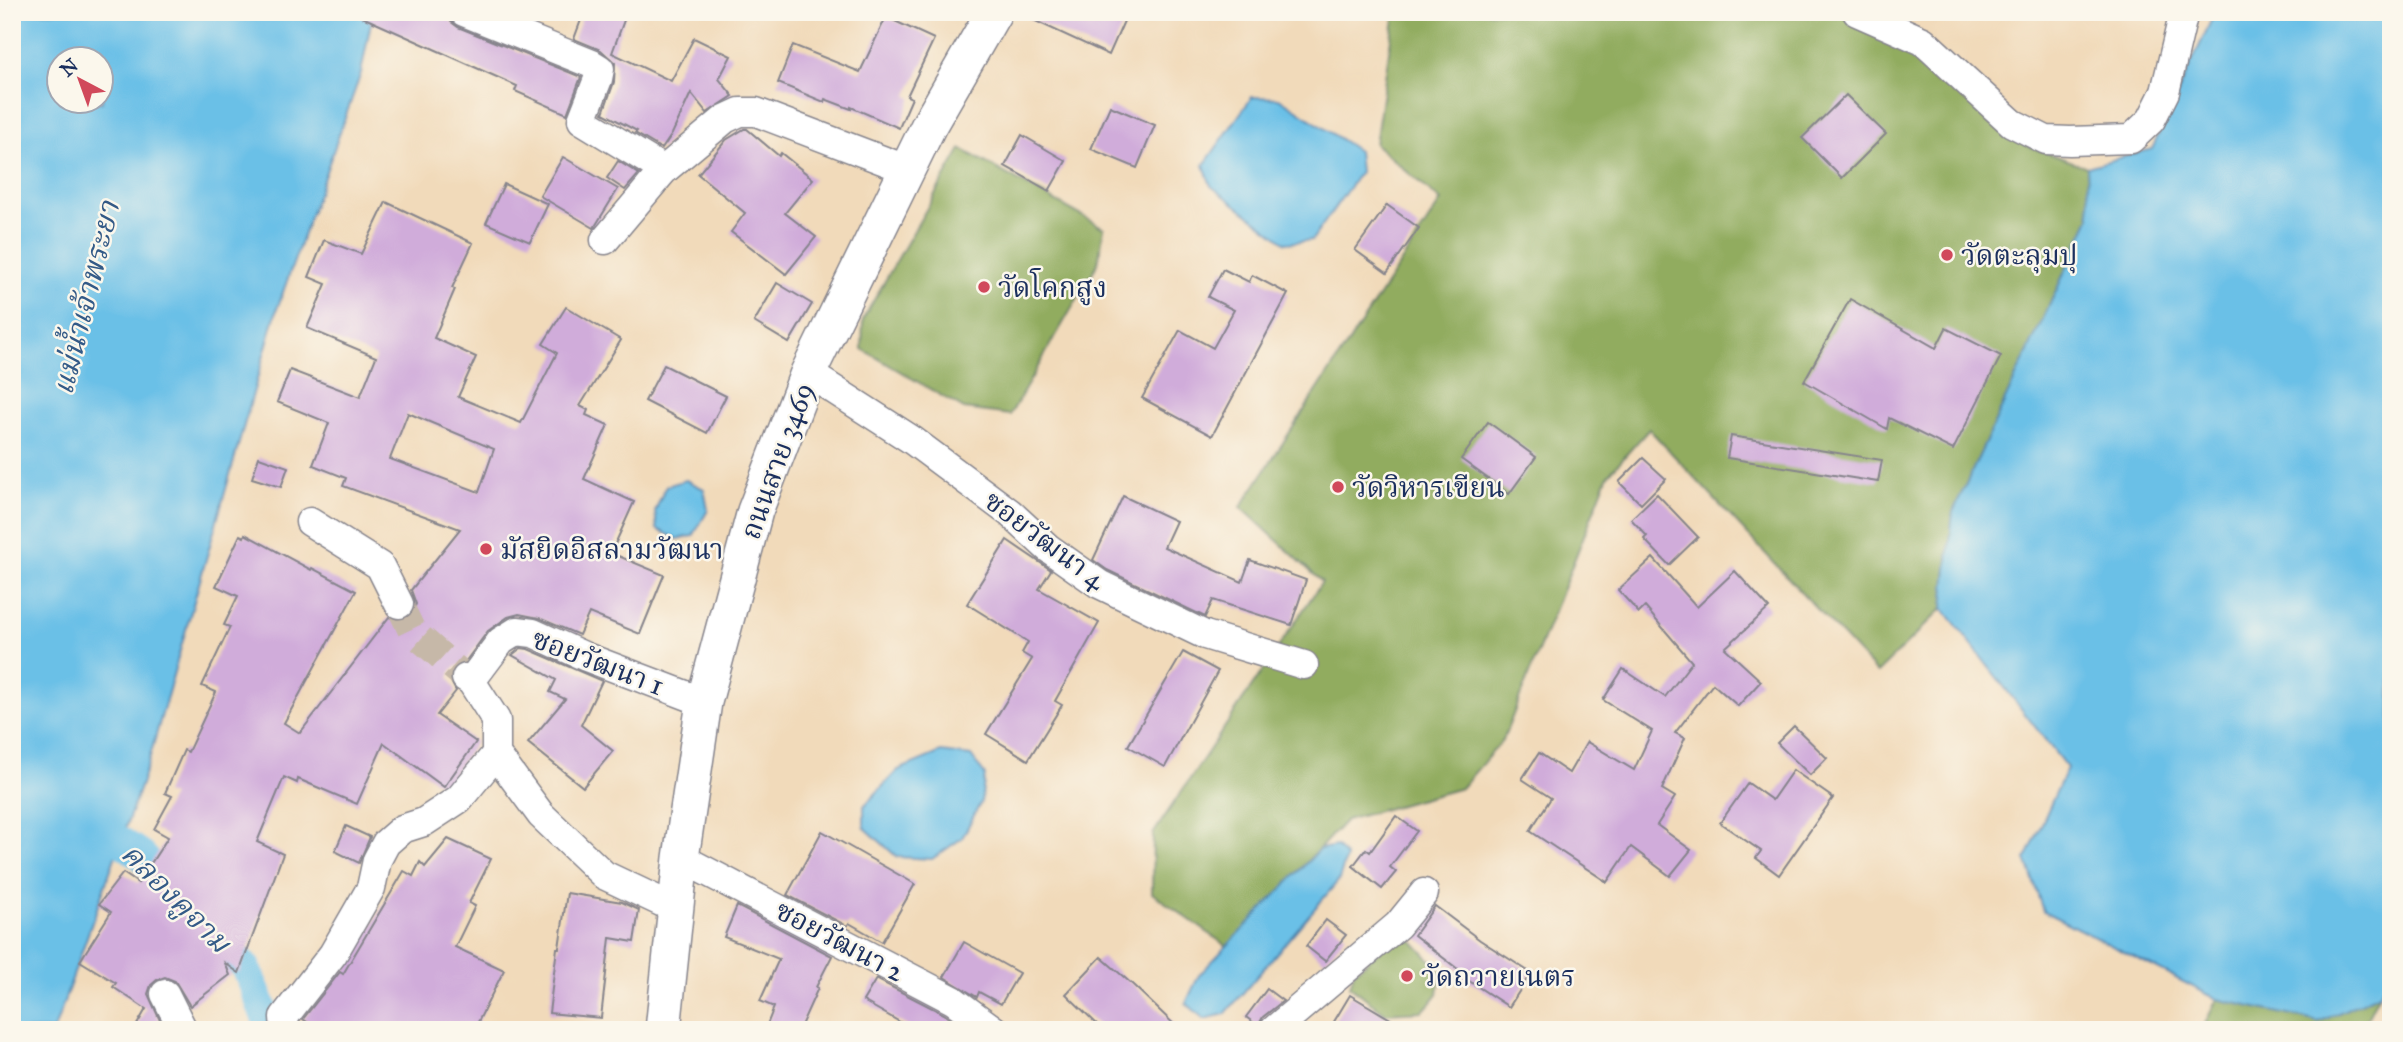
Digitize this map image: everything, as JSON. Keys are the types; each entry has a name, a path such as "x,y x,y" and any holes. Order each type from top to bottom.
{"street":[{"path":"464,12 600,69 582,120 664,170"},
{"name":"ถนนสาย 3469","path":"663,1030 681,858 704,702 755,511 808,373 906,169 994,12"},
{"path":"1857,12 1923,41 2012,123 2046,140 2070,141 2131,139 2151,120 2165,92 2184,12"},
{"path":"605,240 664,170 725,119 740,112 756,112 906,169"},
{"name":"ซอยวัฒนา 4","path":"808,373 912,440 1010,513 1048,548 1099,584 1205,635 1304,666"},
{"path":"310,522 380,566 399,604"},
{"name":"ซอยวัฒนา 1","path":"496,754 496,720 469,679 501,641 517,631 533,634 704,702"},
{"path":"285,1030 285,1017 333,954 371,888 377,860 386,843 402,829 424,822 459,799 496,754 541,815 604,875 676,909"},
{"name":"ซอยวัฒนา 2","path":"681,858 953,1000 994,1030"},
{"path":"1274,1030 1398,925 1424,893"},
{"path":"165,994 183,1030"}],"green space":[{"path":"1395,12 1835,12 1934,66 2028,146 2087,167 2090,218 1953,512 1943,608 1877,673 1649,429 1608,475 1503,740 1461,788 1346,820 1228,947 1152,893 1153,834 1322,582 1241,507 1441,201 1375,144"},
{"path":"961,149 1104,228 1098,263 1010,415 964,409 862,349 863,319"},
{"path":"1397,936 1409,937 1441,971 1438,994 1423,1011 1385,1013 1350,986 1354,972"},
{"path":"2379,994 2361,1030 2202,1030 2217,999 2319,1022"}],"water":[{"name":"แม่น้ำเจ้าพระยา","path":"12,12 373,12 361,73 277,309 147,767 54,1030 12,1030"},
{"path":"2215,12 2391,12 2391,975 2379,994 2319,1022 2217,999 2043,911 2026,859 2067,768 1943,608 1953,512 2090,218 2087,167 2152,149"},
{"path":"1252,97 1279,98 1358,151 1360,172 1312,240 1286,243 1211,186 1204,165"},
{"path":"686,480 704,489 708,510 693,536 677,539 657,529 655,511 666,486"},
{"path":"941,752 971,756 985,775 981,802 962,838 932,859 897,857 864,827 864,806 898,770"},
{"path":"1336,846 1346,857 1339,880 1225,1014 1204,1019 1186,1003 1199,975 1320,849"}],"building":[{"path":"351,12 448,12 451,22 458,27 581,77 567,114 515,91 517,86"},
{"path":"584,12 627,12 612,53 671,81 694,38 731,56 719,79 733,96 707,113 691,93 662,149 635,133 637,131 603,113 614,82 615,63 601,50 574,39"},
{"path":"1016,12 1128,12 1109,55"},
{"path":"886,17 934,39 907,96 912,98 899,128 851,107 825,99 824,102 778,83 793,45 860,72"},
{"path":"1846,95 1886,134 1842,178 1802,138"},
{"path":"1110,106 1155,125 1137,168 1091,149"},
{"path":"744,129 779,156 781,153 813,179 785,213 816,237 786,274 731,232 745,213 698,174 726,140"},
{"path":"1022,135 1066,161 1049,191 1005,166"},
{"path":"563,157 618,189 594,228 540,196"},
{"path":"618,161 639,174 625,190 607,178"},
{"path":"504,184 548,204 530,242 486,223"},
{"path":"386,202 473,243 452,288 455,289 434,338 476,357 458,397 521,423 557,353 543,344 566,307 621,340 580,406 588,410 586,415 608,425 584,479 634,502 611,553 664,575 640,634 589,613 579,635 539,618 519,614 508,617 488,631 465,662 452,669 449,678 456,691 437,715 476,742 444,787 384,743 357,804 298,779 297,783 284,777 257,842 283,854 239,973 225,963 230,975 190,1006 175,981 165,977 157,980 151,985 148,994 163,1027 159,1030 134,1030 146,1009 113,987 116,983 80,961 111,912 99,904 123,873 138,883 168,837 154,829 172,796 165,793 184,750 188,752 216,692 202,686 230,627 224,625 238,596 216,586 240,535 244,537 245,534 356,591 284,723 300,733 389,617 399,621 412,614 416,604 411,590 460,529 343,486 346,478 313,465 329,423 277,402 290,370 360,397 376,357 307,328 326,284 309,277 324,240 361,254","holes":["408,413 494,449 479,492 390,459"]},
{"path":"1387,205 1419,228 1387,273 1355,250"},
{"path":"1223,269 1249,282 1252,275 1288,294 1212,436 1142,398 1180,330 1213,348 1234,310 1208,297"},
{"path":"777,283 812,304 789,343 754,322"},
{"path":"1850,299 1936,348 1946,328 2001,356 1953,450 1889,418 1887,429 1804,381"},
{"path":"664,365 726,396 707,433 645,401"},
{"path":"1488,422 1536,457 1509,494 1461,459"},
{"path":"1731,436 1882,460 1878,482 1727,458"},
{"path":"259,457 288,467 281,487 252,478"},
{"path":"1643,458 1666,479 1641,504 1619,482"},
{"path":"1657,494 1698,537 1669,565 1644,539 1647,536 1631,519"},
{"path":"1123,496 1176,521 1164,547 1242,582 1250,560 1306,580 1291,625 1213,600 1205,617 1107,570 1093,560"},
{"path":"1007,540 1051,570 1039,589 1099,623 1055,701 1062,705 1028,760 986,734 1032,659 1022,653 1028,642 967,604"},
{"path":"1653,558 1697,607 1735,571 1769,608 1725,648 1761,681 1738,706 1713,684 1675,733 1685,738 1662,789 1675,797 1657,825 1691,850 1670,876 1631,847 1607,882 1530,831 1551,798 1522,779 1539,753 1569,773 1587,742 1634,770 1652,731 1603,700 1623,669 1665,697 1692,662 1645,607 1639,613 1618,590"},
{"path":"521,648 602,681 581,725 613,751 583,787 528,743 565,699 550,692 556,680 512,655"},
{"path":"1183,652 1218,671 1165,767 1128,746"},
{"path":"1794,726 1827,758 1810,775 1777,743"},
{"path":"1793,770 1833,798 1779,875 1756,858 1761,851 1720,823 1748,783 1772,800"},
{"path":"1396,816 1417,831 1390,867 1396,872 1382,889 1353,866 1366,849 1370,852"},
{"path":"346,826 370,837 359,863 335,851"},
{"path":"822,831 915,884 882,942 849,923 847,926 787,895"},
{"path":"448,839 491,859 469,903 475,906 455,947 504,970 474,1030 318,1030 303,1019 340,972 343,974 404,871 413,876 420,862 425,867"},
{"path":"567,893 622,902 639,910 634,942 610,938 601,1018 549,1013"},
{"path":"737,906 832,956 799,1030 765,1030 774,1007 760,1001 779,959 724,937"},
{"path":"1435,906 1480,940 1531,973 1509,1007 1457,973 1459,970 1414,935"},
{"path":"1326,920 1346,935 1325,961 1306,946"},
{"path":"964,942 1019,973 1001,1004 979,992 977,997 944,977"},
{"path":"1101,957 1180,1030 1103,1030 1066,994"},
{"path":"876,979 944,1014 961,1026 958,1030 914,1030 863,1001"},
{"path":"1267,989 1283,1001 1263,1017 1258,1026 1246,1017"},
{"path":"1350,995 1409,1030 1329,1030"}],"waterway":[{"name":"คลองคูจาม","path":"89,820 141,855 176,893"},
{"name":"คลองคูจาม","path":"215,935 247,969 271,1030"}],"tunnel":[{"path":"399,604 412,631 466,678"}],"place":[{"name":"วัดตะลุมปุ","path":"1947,255"},
{"name":"วัดโคกสูง","path":"984,287"},
{"name":"วัดวิหารเขียน","path":"1338,487"},
{"name":"มัสยิดอิสลามวัฒนา","path":"486,549"},
{"name":"วัดถวายเนตร","path":"1407,976"}]}
